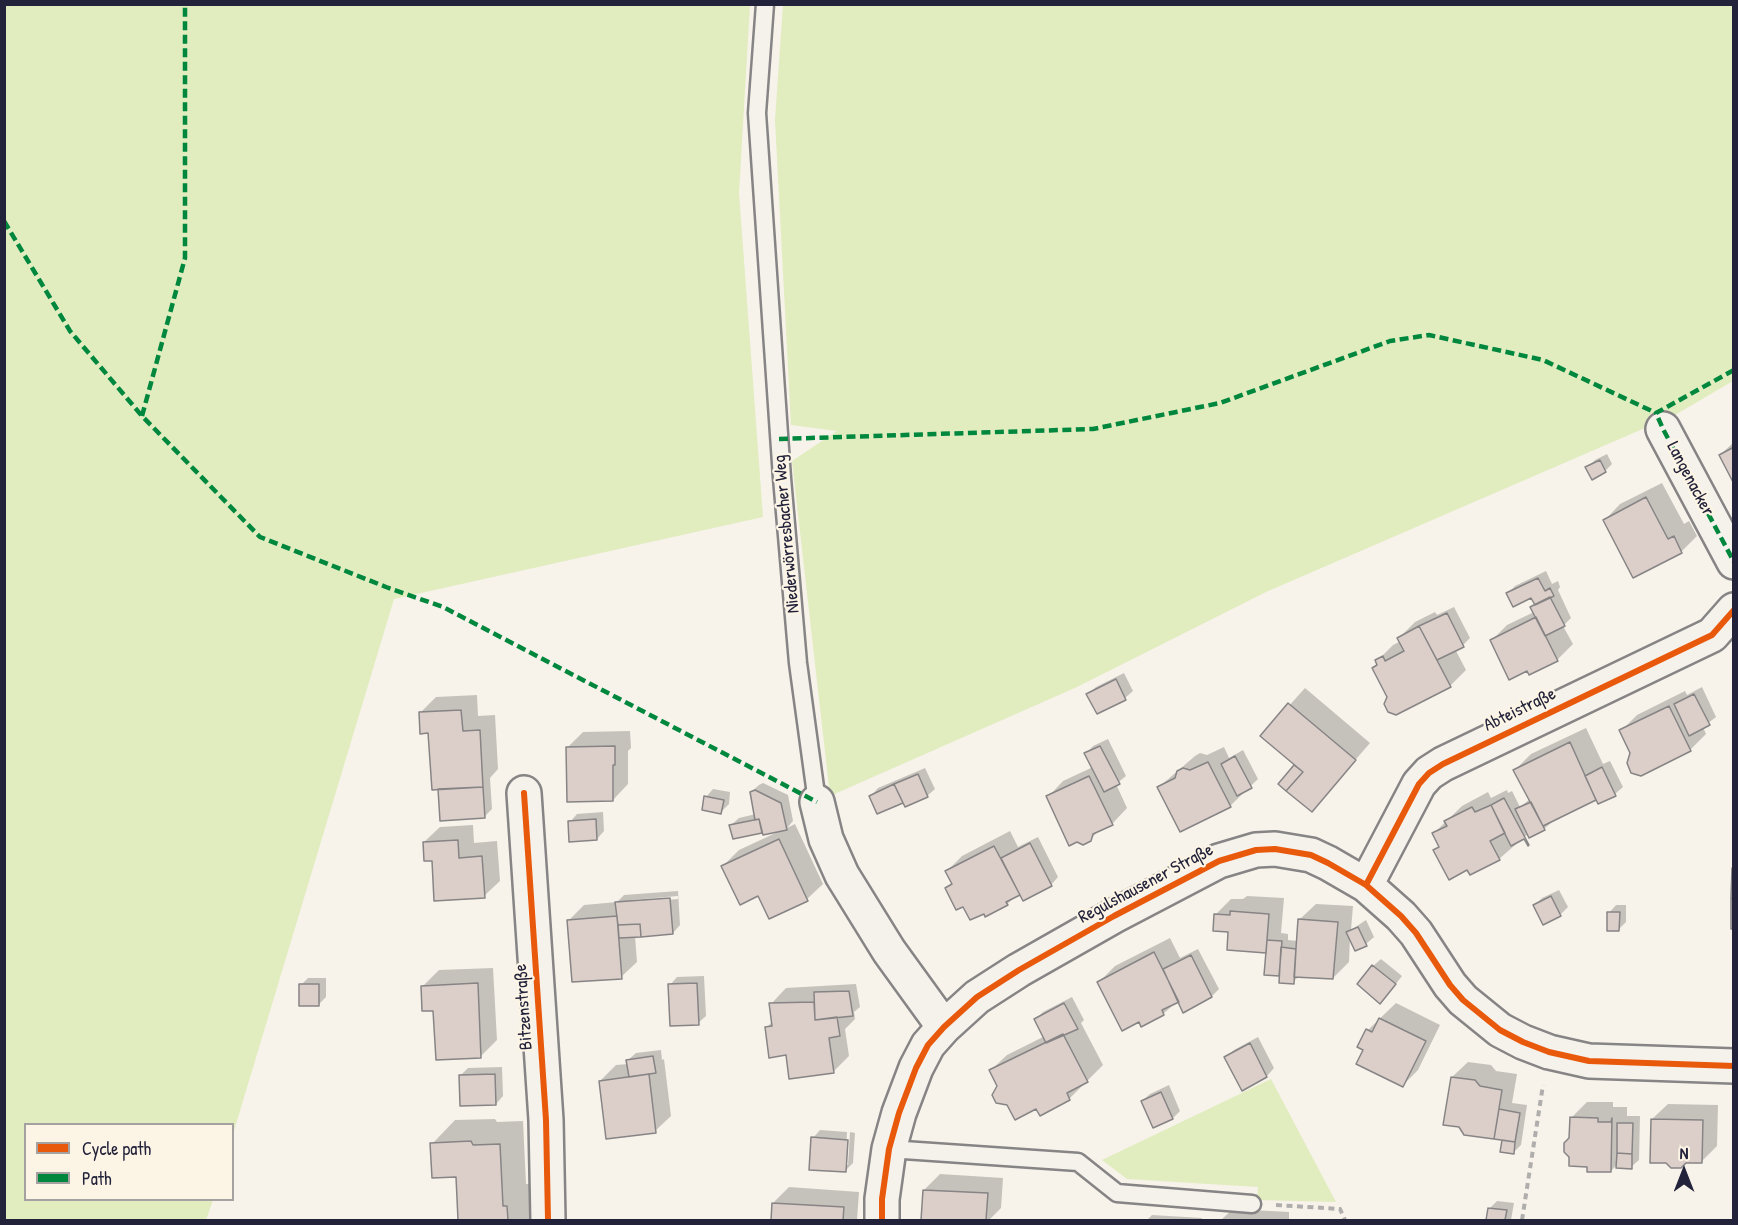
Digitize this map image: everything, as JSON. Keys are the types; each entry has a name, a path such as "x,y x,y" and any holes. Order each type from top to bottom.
{"street":[{"name":"Langenacker","path":"1663,429 1734,562"},
{"name":"Abteistraße","path":"1366,885 1419,784 1429,773 1443,764 1712,635 1734,610"},
{"name":"Bitzenstraße","path":"524,793 546,1120 548,1221"},
{"name":"Niederwörresbacher Weg","path":"816,802 826,839 842,875 889,951 944,1027"},
{"name":"Regulshausener Straße","path":"882,1221 882,1199 889,1149 899,1113 916,1068 928,1045 944,1027 977,997 1019,970 1219,861 1256,850 1293,851 1311,855 1328,862 1366,885 1401,916 1416,933 1450,985 1471,1007 1500,1030 1523,1042 1549,1052 1589,1061 1734,1066"}],"lane":[{"name":"Niederwörresbacher Weg","path":"765,4 757,113 783,490 798,663 816,802"},
{"path":"889,1149 1078,1162 1117,1193 1252,1204"}],"path":[{"path":"1522,1221 1549,1052"},
{"path":"1252,1204 1340,1209 1345,1221"}],"green space":[{"path":"5,4 750,5 739,193 763,517 394,599 234,1131 234,1123 24,1123 24,1201 213,1201 206,1220 5,1220"},
{"path":"783,5 1733,5 1733,381 1675,415 1266,592 1077,687 830,796 792,461 837,431 791,425 775,120"},
{"path":"1271,1079 1336,1202 1257,1200 1258,1187 1127,1179 1102,1160"}],"building":[{"path":"1734,447 1734,484 1719,455"},
{"path":"1600,460 1606,472 1592,480 1585,467"},
{"path":"1646,497 1668,539 1674,536 1682,553 1633,578 1603,520"},
{"path":"1538,578 1545,591 1550,588 1554,596 1535,605 1531,598 1513,607 1506,593"},
{"path":"1550,597 1565,626 1545,636 1530,607"},
{"path":"1447,613 1464,647 1437,660 1419,626"},
{"path":"1536,617 1558,661 1529,675 1527,671 1509,680 1490,640"},
{"path":"1419,626 1451,687 1396,715 1388,712 1384,704 1387,697 1372,668 1377,665 1375,660 1383,656 1385,661 1404,651 1397,638"},
{"path":"1116,679 1126,700 1097,714 1086,694"},
{"path":"1694,694 1710,725 1689,736 1674,704"},
{"path":"1288,703 1356,760 1312,812 1286,791 1303,772 1260,736"},
{"path":"1669,706 1691,751 1641,776 1631,773 1627,763 1630,753 1619,730"},
{"path":"461,710 463,731 480,730 483,787 432,790 428,733 420,734 419,712"},
{"path":"1570,742 1596,800 1543,826 1513,770"},
{"path":"615,746 613,801 567,802 566,747"},
{"path":"1100,746 1120,784 1104,792 1084,753"},
{"path":"1235,756 1252,788 1237,796 1221,764"},
{"path":"1208,762 1231,807 1180,832 1157,787 1175,778 1177,771 1183,768 1190,770"},
{"path":"1294,765 1303,772 1286,791 1278,784"},
{"path":"1602,767 1616,796 1598,804 1585,776"},
{"path":"918,774 928,797 905,807 894,784"},
{"path":"1089,776 1113,825 1093,834 1091,841 1083,845 1077,842 1069,846 1046,796"},
{"path":"894,784 903,803 877,814 869,796"},
{"path":"483,787 485,818 440,821 438,789"},
{"path":"755,790 781,803 787,830 763,835 759,819 755,820 750,792"},
{"path":"704,796 724,800 721,814 702,810"},
{"path":"1504,798 1528,846 1524,839 1511,846 1505,834 1491,805"},
{"path":"1531,802 1545,830 1529,838 1515,809"},
{"path":"1491,805 1505,833 1490,841 1500,860 1470,875 1467,870 1449,880 1433,850 1439,847 1432,833 1447,826 1444,821 1472,807 1475,812"},
{"path":"596,819 597,840 569,842 568,821"},
{"path":"759,819 762,833 733,839 729,825"},
{"path":"779,839 808,901 769,919 758,896 740,905 721,866"},
{"path":"458,840 459,858 482,856 485,898 434,901 432,861 424,861 423,842"},
{"path":"1030,843 1052,886 1023,901 1001,858"},
{"path":"994,846 1020,895 1006,902 1008,905 985,917 984,914 970,920 963,907 956,910 945,888 952,884 945,871"},
{"path":"1732,868 1734,868 1734,899 1731,898"},
{"path":"1551,896 1561,916 1543,925 1533,905"},
{"path":"670,898 673,934 641,937 640,924 618,925 615,902"},
{"path":"1731,898 1734,899 1734,929 1731,929"},
{"path":"1230,911 1269,914 1266,953 1227,950 1228,932 1213,931 1214,914 1230,915"},
{"path":"1607,912 1620,912 1619,931 1607,931"},
{"path":"617,916 622,979 572,982 567,920"},
{"path":"1298,919 1338,922 1333,979 1294,977"},
{"path":"640,924 641,937 619,938 618,925"},
{"path":"1358,927 1367,946 1355,951 1346,932"},
{"path":"1267,940 1282,941 1279,976 1264,975"},
{"path":"1281,947 1296,949 1294,984 1279,983"},
{"path":"1154,952 1179,1002 1162,1010 1164,1015 1141,1027 1139,1022 1122,1031 1097,982"},
{"path":"1191,955 1212,997 1183,1013 1163,969"},
{"path":"1372,965 1396,984 1380,1004 1357,984"},
{"path":"478,983 481,1058 436,1060 433,1011 422,1011 421,986"},
{"path":"697,983 699,1025 670,1026 668,984"},
{"path":"299,984 319,984 319,1006 299,1006"},
{"path":"849,991 853,1016 815,1020 814,992"},
{"path":"814,1002 815,1020 837,1017 840,1036 829,1038 834,1073 789,1079 786,1055 769,1058 765,1027 772,1026 769,1003"},
{"path":"1064,1003 1078,1029 1046,1043 1034,1019"},
{"path":"1379,1018 1426,1041 1403,1087 1356,1064 1363,1050 1357,1047 1366,1029 1372,1032"},
{"path":"1063,1034 1088,1082 1067,1093 1070,1100 1040,1116 1036,1109 1015,1120 1007,1105 996,1103 992,1095 997,1086 989,1070"},
{"path":"1250,1043 1267,1077 1242,1091 1224,1057"},
{"path":"653,1056 656,1073 629,1077 626,1060"},
{"path":"495,1074 496,1105 460,1106 459,1075"},
{"path":"649,1074 656,1133 606,1139 599,1081"},
{"path":"1451,1077 1475,1080 1480,1086 1502,1090 1494,1139 1464,1135 1459,1127 1443,1125"},
{"path":"1161,1092 1173,1119 1153,1128 1141,1101"},
{"path":"1499,1109 1520,1113 1515,1142 1494,1139"},
{"path":"1570,1117 1598,1118 1598,1122 1611,1122 1612,1118 1611,1172 1587,1172 1587,1167 1569,1166 1569,1157 1564,1152 1564,1143 1569,1138"},
{"path":"1651,1119 1703,1120 1702,1163 1686,1163 1681,1168 1671,1168 1666,1163 1650,1163"},
{"path":"1617,1123 1633,1123 1632,1154 1617,1153"},
{"path":"811,1137 848,1140 846,1172 809,1170"},
{"path":"1502,1140 1515,1142 1514,1154 1500,1152"},
{"path":"471,1141 473,1145 500,1144 503,1206 507,1206 508,1220 458,1220 456,1177 432,1178 430,1143"},
{"path":"1617,1153 1632,1154 1632,1169 1616,1168"},
{"path":"923,1190 988,1193 986,1220 921,1220"},
{"path":"772,1203 844,1207 843,1220 771,1220"},
{"path":"1488,1208 1507,1210 1505,1220 1486,1220"}],"marked path":[{"path":"142,416 185,258 185,4"},
{"path":"4,221 70,331 142,416 260,537 443,607 817,802"},
{"path":"779,439 1093,429 1220,403 1390,341 1429,335 1543,360 1656,413"},
{"path":"1734,370 1656,413 1734,562"}],"cycle path":[{"path":"1366,885 1419,784 1429,773 1443,764 1712,635 1734,610"},
{"path":"524,793 546,1120 548,1220"},
{"path":"882,1220 882,1199 889,1149 899,1113 916,1068 928,1045 944,1027 977,997 1019,970 1114,916 1219,861 1256,850 1275,849 1311,855 1366,885 1401,916 1416,933 1450,985 1463,1000 1500,1030 1523,1042 1549,1052 1589,1061 1734,1066"}]}
